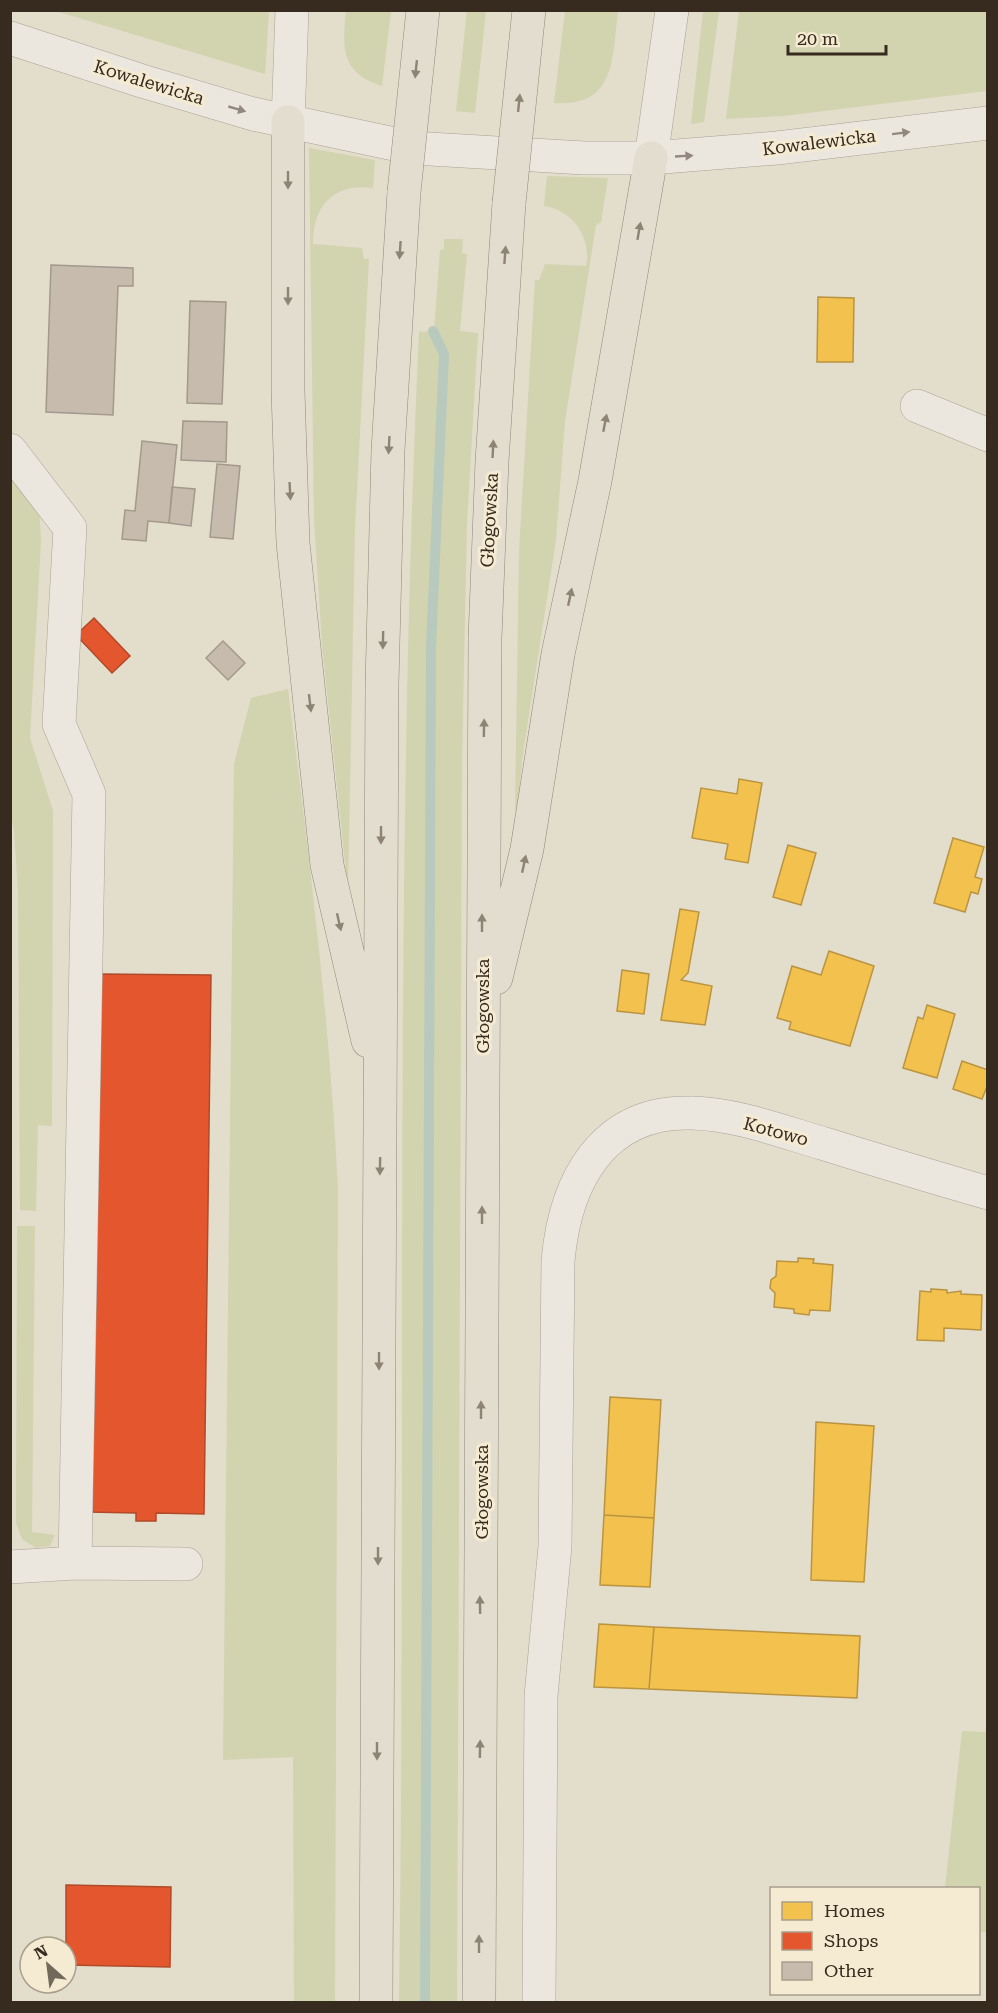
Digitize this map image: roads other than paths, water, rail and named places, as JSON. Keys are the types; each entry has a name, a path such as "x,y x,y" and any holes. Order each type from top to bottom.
{"main road":[{"path":"376,2002 385,566 390,415 404,192 423,10"},
{"name":"Głogowska","path":"479,2002 487,579 509,203 529,10"},
{"path":"288,122 289,466 303,645 327,865 374,1070 380,1108"},
{"path":"483,1065 494,988 527,849 558,654 594,481 651,158"}],"street":[{"path":"288,122 292,10"},
{"path":"651,158 672,10"},
{"name":"Kowalewicka","path":"10,38 142,81 288,122 412,148 584,158 651,158 777,148 987,123"},
{"path":"917,406 987,435"},
{"path":"10,450 70,528 59,724 89,794 75,1563"},
{"name":"Kotowo","path":"539,2002 541,1696 556,1525 558,1261 564,1217 580,1175 598,1150 622,1131 651,1118 690,1113 731,1118 798,1136 987,1193"},
{"path":"10,1567 75,1563 186,1564"}],"waterway":[{"path":"425,2002 431,647 444,354 433,331"}]}
